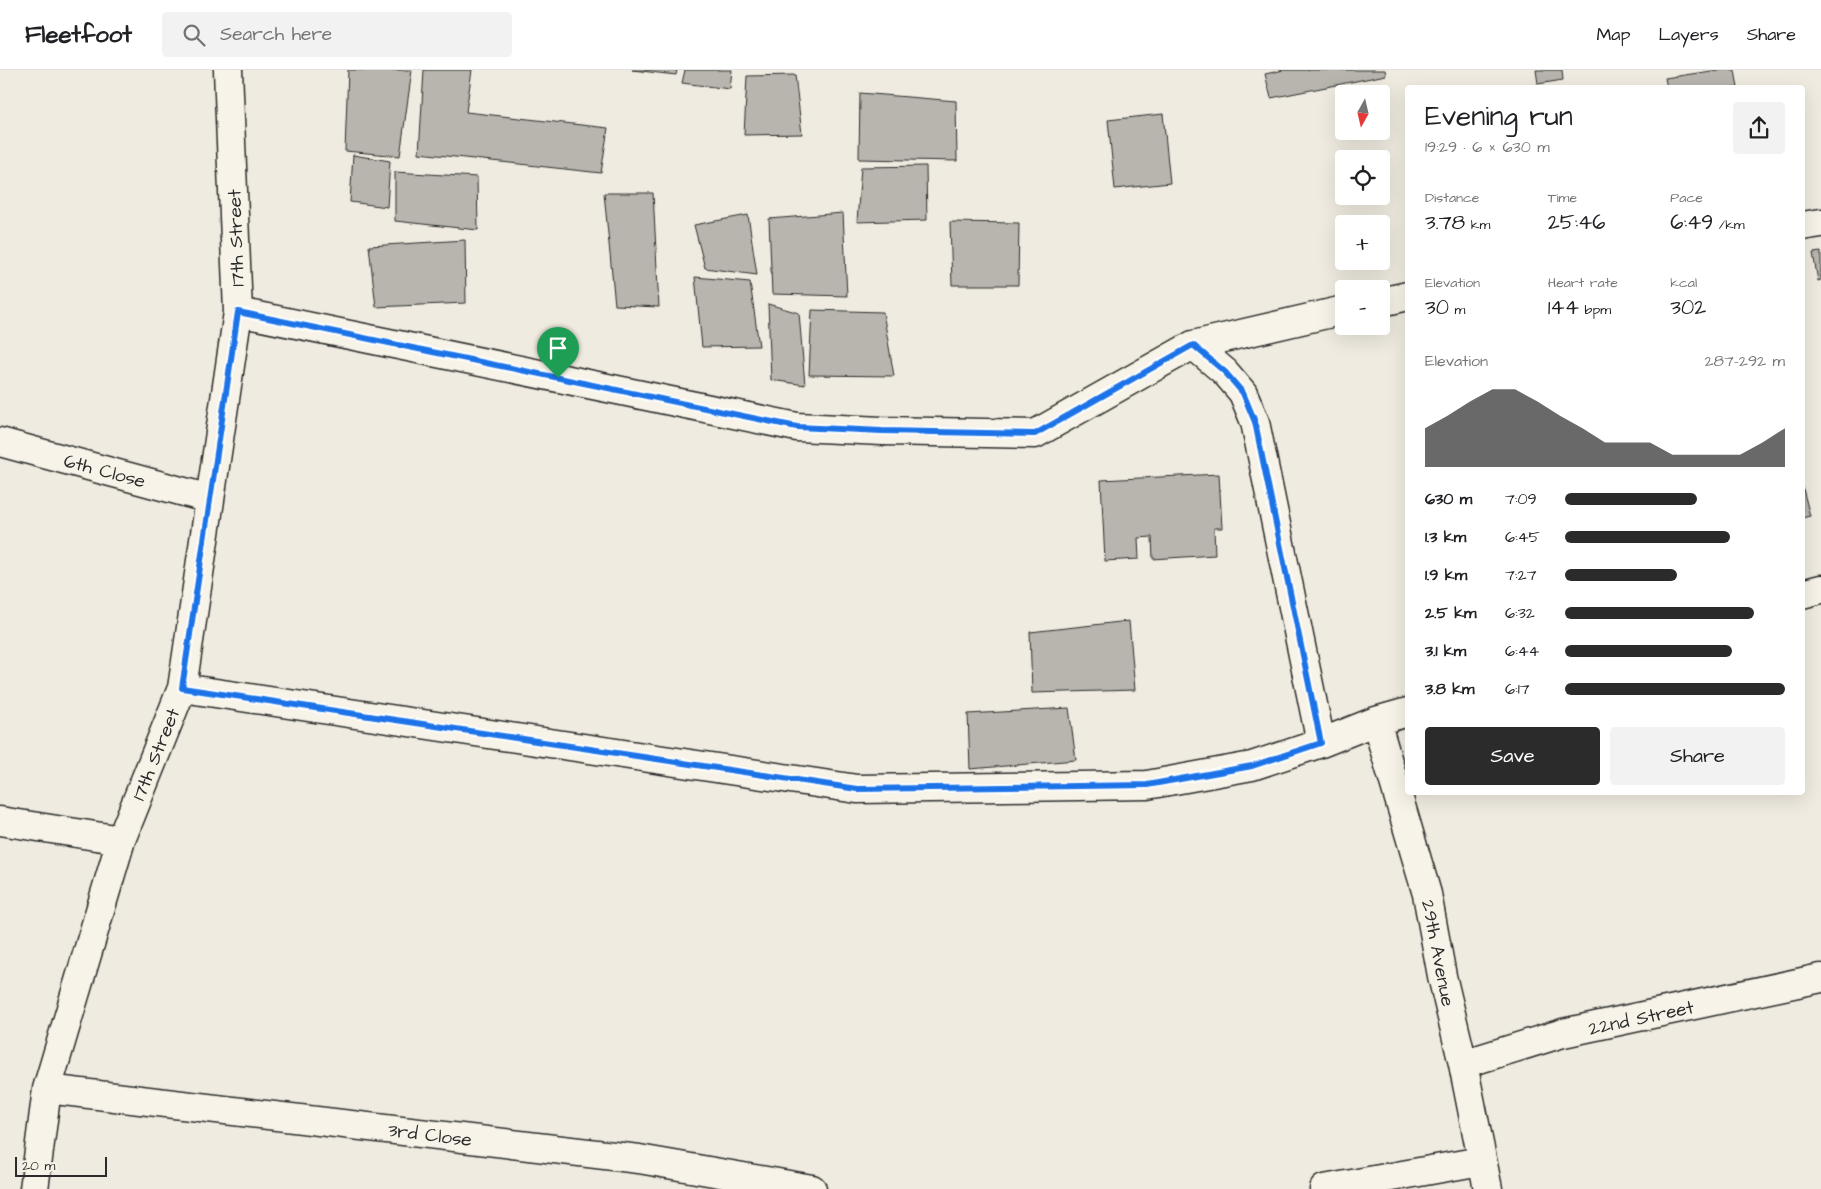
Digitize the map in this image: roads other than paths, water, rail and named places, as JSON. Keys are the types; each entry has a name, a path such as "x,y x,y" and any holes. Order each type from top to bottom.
{"street":[{"name":"17th Street","path":"34,1189 47,1088 121,840 182,688 238,312 228,70"},
{"path":"1805,226 1821,223"},
{"path":"1390,300 1405,297"},
{"path":"238,312 797,427 1035,434 1193,345 1335,312"},
{"path":"1193,345 1225,372 1243,393 1255,422 1321,743"},
{"name":"6th Close","path":"0,442 210,499"},
{"path":"1805,593 1821,589"},
{"path":"182,688 857,789 1147,785 1252,766 1321,743 1376,721 1405,713"},
{"name":"29th Avenue","path":"1376,721 1427,894 1442,976 1463,1064 1488,1189"},
{"path":"0,821 121,840"},
{"name":"22nd Street","path":"1463,1064 1563,1033 1821,978"},
{"name":"3rd Close","path":"47,1088 639,1159 812,1189"},
{"path":"1324,1189 1481,1161"}]}
